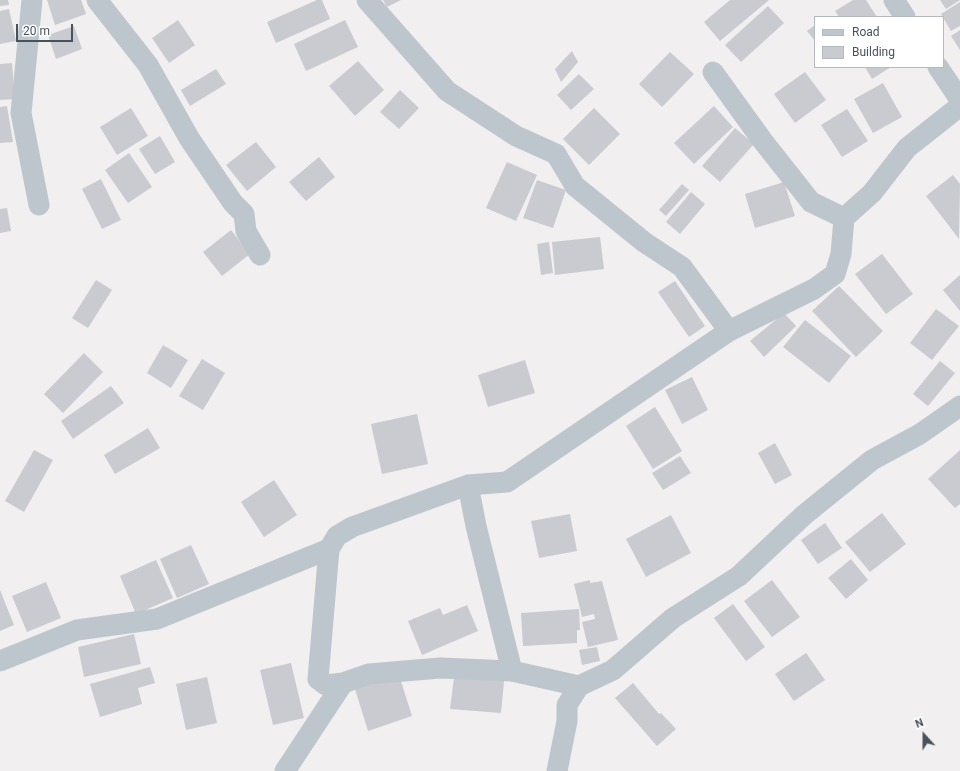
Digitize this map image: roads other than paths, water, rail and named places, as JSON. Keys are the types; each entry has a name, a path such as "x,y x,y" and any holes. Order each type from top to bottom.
{"street":[{"path":"32,0 21,113 39,205"},
{"path":"97,0 148,65 189,138 233,203 244,214 246,231 260,255"},
{"path":"367,0 447,91 516,136 556,154 575,186 644,242 682,267 729,331"},
{"path":"894,0 904,16"},
{"path":"939,68 960,100"},
{"path":"713,72 762,140 811,202 844,218"},
{"path":"579,686 512,671 440,668 369,674 343,683 326,685 318,679 330,549 338,536 352,527 468,486 507,482 729,331 814,290 835,274 841,254 844,218 872,193 907,148 960,106"},
{"path":"556,771 567,722 567,705 579,686 613,670 673,618 739,576 804,515 872,460 920,434 960,406"},
{"path":"468,486 476,526 512,671"},
{"path":"0,661 77,630 157,619 330,549"},
{"path":"284,771 343,683"}]}
